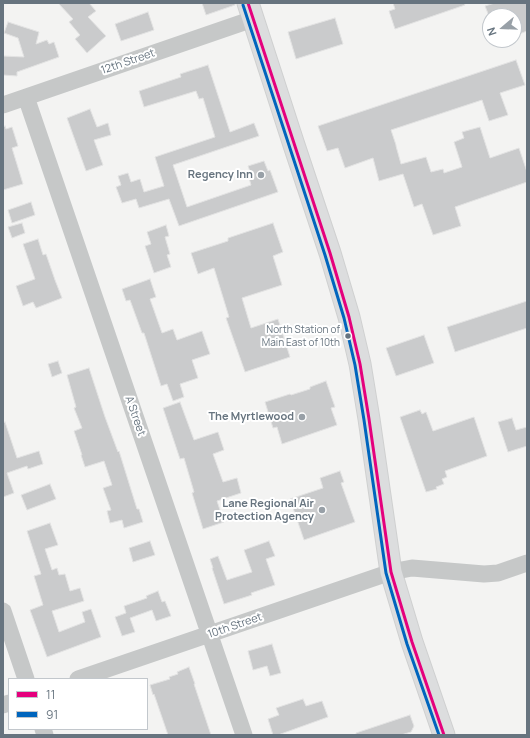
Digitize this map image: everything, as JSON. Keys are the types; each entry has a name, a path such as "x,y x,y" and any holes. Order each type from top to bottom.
{"main road":[{"path":"251,11 330,253 349,317 360,364 392,572 412,642 444,735"}],"street":[{"name":"12th Street","path":"3,105 251,11"},
{"name":"A Street","path":"26,97 244,735"},
{"name":"10th Street","path":"81,678 392,572 412,568 484,574 498,573 527,563"},
{"path":"3,611 26,678"}],"building":[{"path":"58,3 89,3 96,11 88,17 106,36 87,53 75,39 80,35 69,22 73,19"},
{"path":"202,3 235,3 235,5 206,15"},
{"path":"393,3 464,3 465,5 395,29 389,11 395,9"},
{"path":"495,3 527,3 527,31 522,33 522,8 486,8 485,6"},
{"path":"148,12 154,30 121,41 115,24"},
{"path":"335,18 343,44 296,59 288,32"},
{"path":"8,22 39,32 36,44 47,40 49,44 54,42 59,57 17,72 17,76 3,75 3,56 24,57 18,38 4,33"},
{"path":"516,60 525,85 500,93 508,115 489,121 482,100 391,130 401,164 426,157 431,172 443,169 444,173 462,167 454,142 464,138 462,132 480,127 490,158 519,148 527,172 527,182 455,207 461,226 433,235 422,204 414,207 403,174 379,181 373,158 345,168 338,148 327,151 318,126"},
{"path":"208,65 230,132 254,123 259,136 173,165 187,207 251,185 249,178 252,177 248,166 264,161 268,171 270,170 278,192 179,226 169,199 139,208 136,199 122,203 116,187 121,185 118,176 128,173 131,182 140,179 144,192 164,186 155,157 215,137 203,98 199,99 196,91 144,107 139,91 181,77 180,74"},
{"path":"90,109 97,127 108,123 111,135 94,140 103,165 86,171 67,118"},
{"path":"5,126 6,129 12,127 18,146 12,148 23,184 3,190 3,127"},
{"path":"31,202 35,215 12,223 8,210"},
{"path":"22,223 25,233 12,238 8,227"},
{"path":"273,223 283,252 273,256 282,285 242,298 251,328 278,319 290,357 245,372 226,318 229,317 214,268 198,274 191,253 228,241 228,238"},
{"path":"166,225 169,236 165,237 170,254 167,255 171,267 154,273 145,246 151,244 147,232"},
{"path":"38,239 43,255 46,254 62,298 36,308 33,302 23,306 16,286 35,279 23,244"},
{"path":"150,279 156,297 150,299 162,333 173,329 177,340 202,331 210,354 192,360 198,378 180,384 184,397 173,401 167,384 161,386 144,333 142,333 130,300 126,301 122,289"},
{"path":"527,301 527,328 455,352 447,327"},
{"path":"424,335 434,363 396,376 386,348"},
{"path":"58,361 62,373 52,377 48,364"},
{"path":"89,368 105,417 118,452 119,451 137,509 139,509 143,522 124,528 122,520 110,523 107,511 111,510 103,488 112,485 104,461 85,467 74,431 82,428 74,408 76,407 67,375"},
{"name":"The Myrtlewood","path":"326,381 335,407 331,408 337,425 282,444 277,427 273,428 265,402 310,389 310,387"},
{"path":"180,402 194,440 218,432 224,450 213,454 223,482 237,478 241,493 217,501 224,522 203,529 192,493 194,492 184,458 180,459 163,408"},
{"path":"420,410 422,414 426,412 433,431 474,417 487,456 445,471 447,477 442,479 444,484 436,487 437,489 426,492 400,417"},
{"path":"512,418 516,430 527,427 527,446 508,452 498,422"},
{"path":"5,422 17,458 39,451 43,464 28,469 27,466 7,473 14,493 3,497 3,423"},
{"name":"Lane Regional Air Protection Agency","path":"340,471 344,482 341,483 355,522 304,540 290,499 323,488 320,478"},
{"path":"50,484 56,499 27,510 21,495"},
{"path":"50,523 58,545 45,549 52,570 57,568 59,575 65,574 70,591 80,588 84,601 52,611 59,632 85,622 82,612 91,609 101,637 47,657 30,610 43,605 34,576 41,574 27,531"},
{"path":"150,541 155,555 133,562 129,548"},
{"path":"269,541 275,556 266,559 275,585 251,593 252,595 224,604 210,559 218,556 227,580 252,572 244,550"},
{"path":"158,591 162,602 165,601 171,616 156,621 152,610 130,618 135,632 122,636 115,617 126,613 124,606 147,598 146,596"},
{"path":"272,644 281,673 270,676 267,666 253,670 248,651"},
{"path":"189,667 211,735 168,735 154,694 153,695 150,685 170,679 169,677 178,674 177,672"},
{"path":"303,699 306,706 322,701 328,717 278,735 273,735 268,719 279,715 276,708"},
{"path":"410,715 414,726 411,732 401,735 356,735 356,733"}],"transit line":[{"name":"11","path":"248,3 330,253 349,317 360,364 391,572 412,642 444,735"},
{"name":"91","path":"243,5 325,255 344,318 355,365 386,573 407,644 439,735"}],"place":[{"name":"Regency Inn","path":"261,175"},
{"name":"North Station of Main East of 10th","path":"348,336"},
{"name":"The Myrtlewood","path":"302,417"},
{"name":"Lane Regional Air Protection Agency","path":"322,510"}]}
